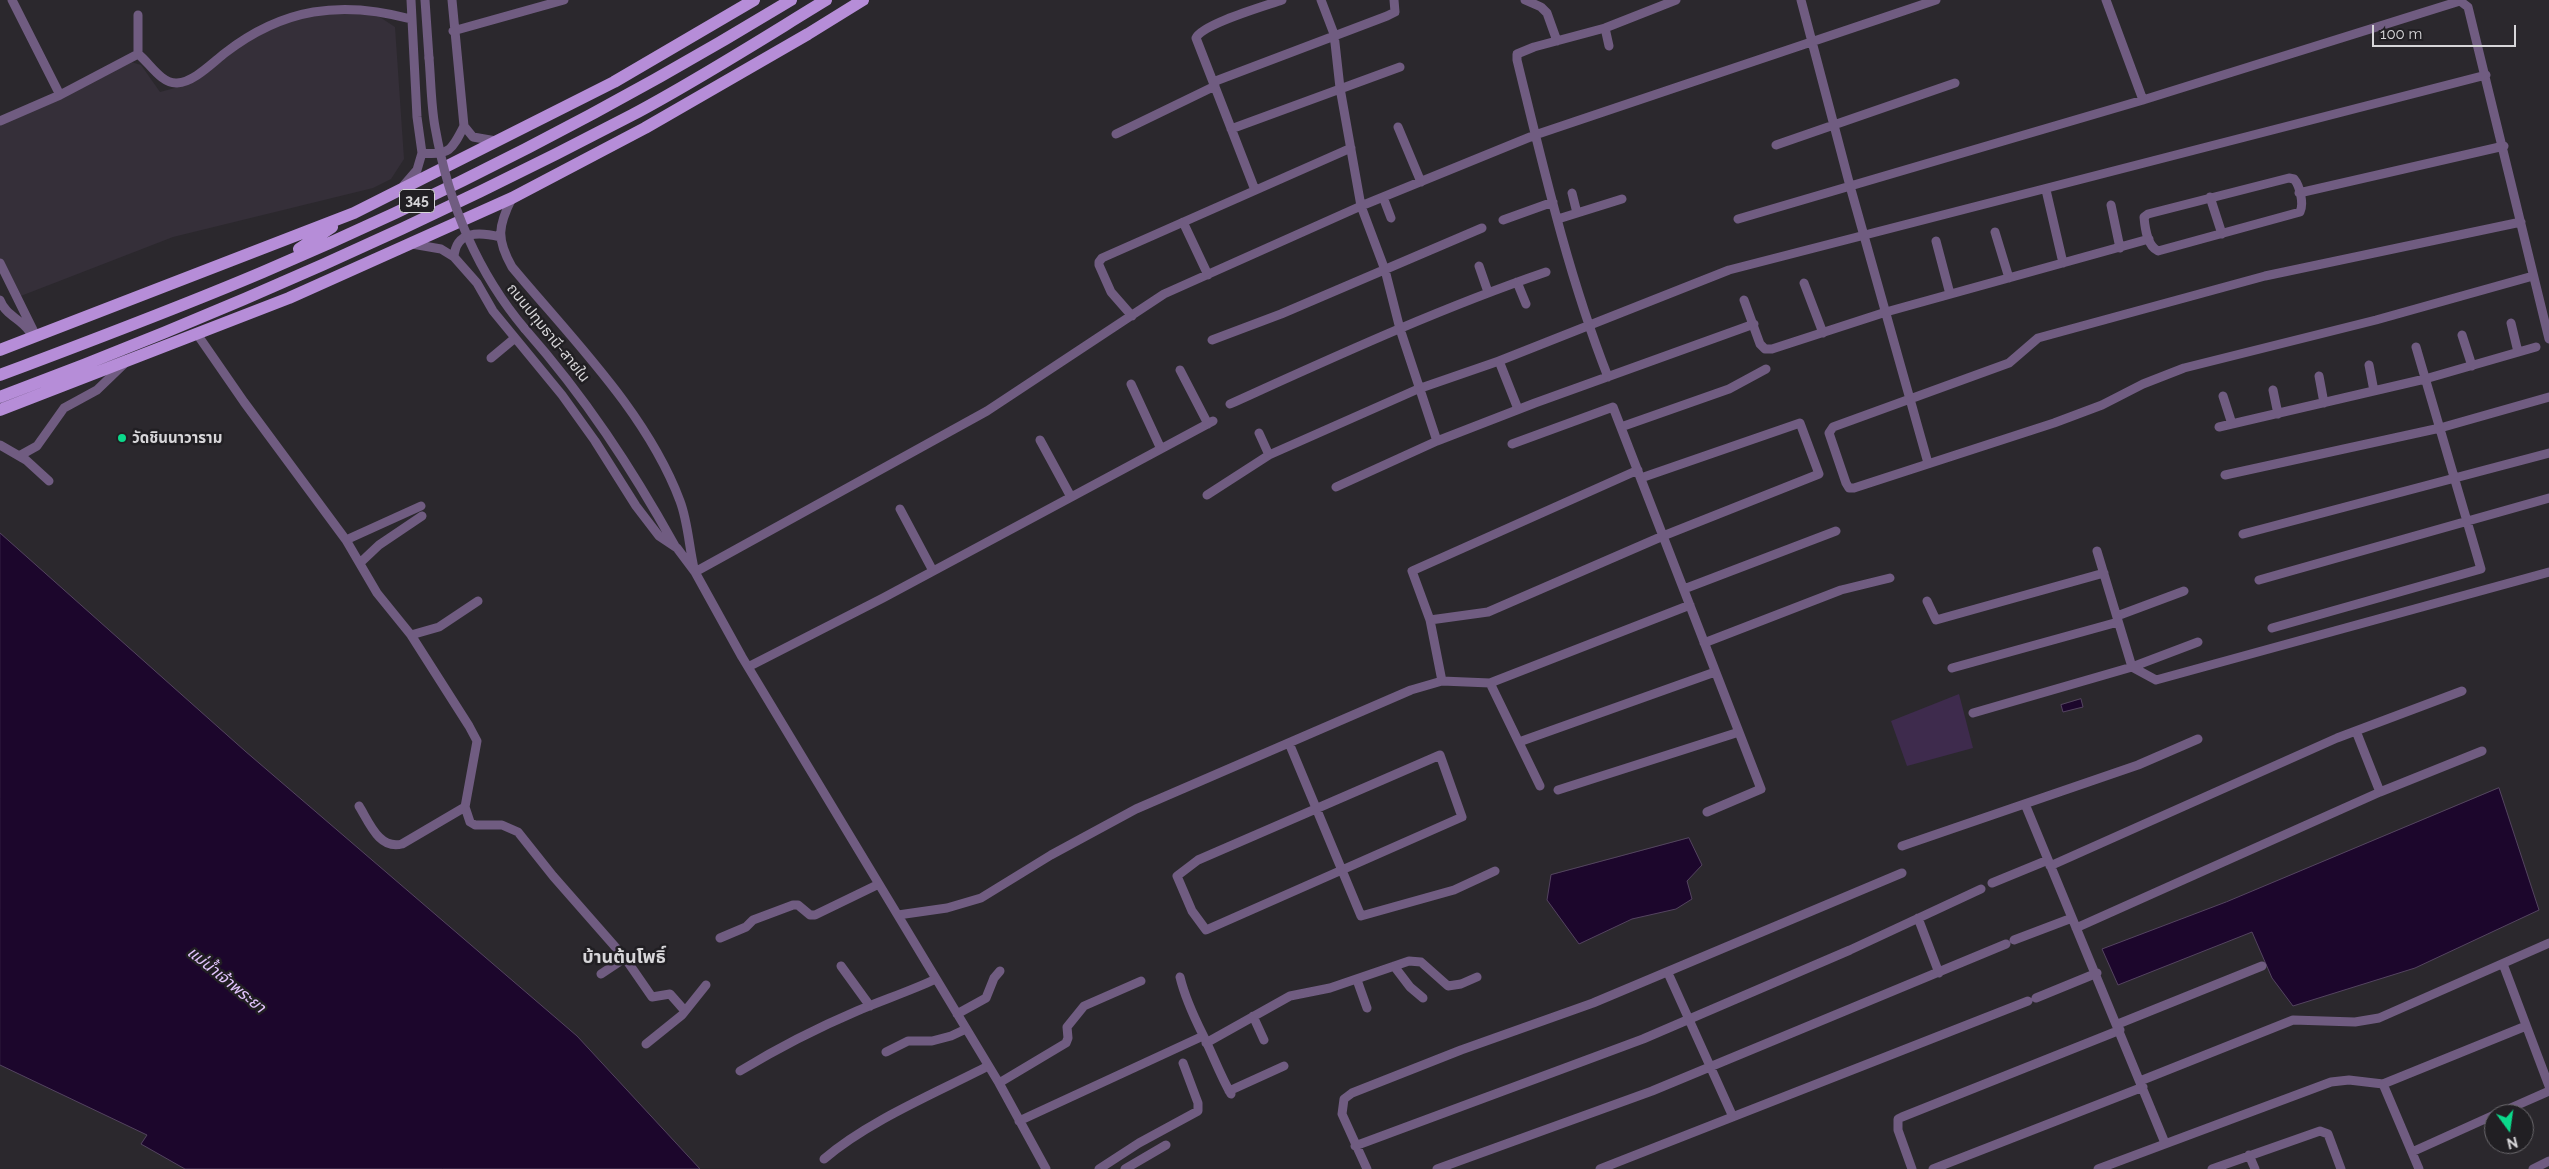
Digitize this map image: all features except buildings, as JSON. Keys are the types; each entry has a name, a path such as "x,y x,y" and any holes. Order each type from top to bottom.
{"main road":[{"path":"0,350 354,213 614,82 754,0"},
{"name":"345","path":"0,375 263,272 506,159 624,98 791,0"},
{"path":"0,410 289,298 512,198 645,128 863,0"},
{"path":"808,34 823,2"},
{"name":"345","path":"0,397 56,376 270,287 404,228 634,114 823,2"},
{"path":"717,22 768,14"},
{"path":"263,272 354,213"},
{"path":"270,287 375,260"}],"street":[{"path":"12,0 60,95"},
{"path":"388,197 410,180 417,170 422,153 411,0"},
{"name":"ถนนปทุมธานี-สายใน","path":"425,0 434,126 458,217 485,273 505,306 551,358 608,432 677,548"},
{"path":"452,0 453,31 464,126 473,137 498,142"},
{"path":"453,31 564,0"},
{"path":"1255,190 1196,38 1198,33 1282,0"},
{"path":"1321,0 1334,34 1340,88 1361,206 1385,270 1418,389 1437,441"},
{"path":"1116,134 1214,84 1334,34 1395,12 1394,0"},
{"path":"1525,0 1541,7 1547,13 1557,41"},
{"path":"1608,377 1588,324 1553,202 1516,60 1517,54 1605,28 1676,0"},
{"path":"1801,0 1850,186 1928,463"},
{"path":"695,572 987,411 1164,294 1361,206 1535,135 1936,0"},
{"path":"2106,0 2143,100"},
{"path":"1738,219 2143,100 2460,1 2468,7 2486,75 2549,339"},
{"path":"138,15 138,54 167,82 176,83 189,79 250,34 312,4 368,6 411,19"},
{"path":"1605,28 1609,46"},
{"path":"0,121 60,95 138,54"},
{"path":"1231,129 1400,67"},
{"path":"1207,495 1269,455 1418,389 1499,361 1588,324 1729,270 1864,234 2046,190 2486,75"},
{"path":"1776,145 1955,83"},
{"path":"422,153 440,155 448,151 464,126"},
{"path":"1398,127 1421,182"},
{"path":"2299,193 2504,146"},
{"path":"1132,316 1111,292 1099,262 1183,222 1351,148"},
{"path":"2289,178 2296,182 2299,193 2302,206 2300,212 2158,251 2151,246 2144,217 2148,214 2289,178"},
{"path":"2046,190 2063,263"},
{"path":"1572,193 1577,213"},
{"path":"1383,197 1391,218"},
{"path":"2210,197 2222,234"},
{"path":"512,198 503,217 500,236 512,267 587,356 629,410 660,462 680,502 695,572"},
{"path":"1558,219 1622,199"},
{"path":"1503,220 1553,202"},
{"path":"2111,206 2120,248"},
{"path":"1183,222 1208,275"},
{"path":"2521,222 2265,276 2038,338 2009,362 1910,400 1832,427 1830,433 1849,488 2054,423 2102,405 2143,384 2184,368 2376,320 2533,276"},
{"path":"1212,340 1385,270 1482,228"},
{"path":"454,256 459,241 471,233 482,232 500,236"},
{"path":"1995,232 2009,278"},
{"path":"1744,300 1760,344 1765,349 1780,347 1886,312 2149,239"},
{"path":"1936,241 1950,294"},
{"path":"412,244 441,249 454,256 477,283 493,311 562,395 595,441 636,506 660,536 677,548 695,572 748,667 999,1083 1046,1169"},
{"path":"0,263 34,337"},
{"path":"1479,266 1488,292"},
{"path":"1230,404 1488,292 1546,272"},
{"path":"1518,282 1526,304"},
{"path":"1804,283 1823,333"},
{"path":"0,300 6,312 24,324 34,337"},
{"path":"2511,323 2518,352"},
{"path":"1336,487 1437,441 1754,324"},
{"path":"197,334 244,402 346,540 361,562 377,593 411,635 476,741 475,761 465,807 470,822 475,825 502,825 518,832 553,876 625,958 652,997 670,994 685,1011"},
{"path":"2462,335 2472,366"},
{"path":"491,358 515,338"},
{"path":"2272,628 2481,569 2416,347"},
{"path":"2219,428 2426,379 2536,347"},
{"path":"19,456 37,446 64,408 97,390 128,360"},
{"path":"1499,361 1518,410"},
{"path":"2369,364 2374,391"},
{"path":"1621,427 1729,389 1766,369"},
{"path":"748,667 933,571 1211,422 1180,370"},
{"path":"2319,376 2324,403"},
{"path":"1132,384 1162,449"},
{"path":"2273,390 2278,414"},
{"path":"2223,396 2232,424"},
{"path":"2225,475 2440,428 2549,397"},
{"path":"1512,444 1614,407 1761,789 1707,812"},
{"path":"1430,620 1488,612 1663,536 1819,474 1800,423 1639,474 1412,571 1430,620 1442,681"},
{"path":"1259,433 1269,455"},
{"path":"1040,440 1071,497"},
{"path":"0,445 39,470 49,481"},
{"path":"2243,534 2549,453"},
{"path":"2259,580 2468,523 2549,498"},
{"path":"346,540 421,506"},
{"path":"900,509 933,571"},
{"path":"361,562 379,545 422,516"},
{"path":"1684,590 1836,531"},
{"path":"2097,551 2132,667 2156,680 2549,572"},
{"path":"1927,601 1936,620 2104,573"},
{"path":"1704,642 1841,590 1890,578"},
{"path":"1952,668 2118,619 2184,591"},
{"path":"411,635 439,627 478,601"},
{"path":"898,915 947,908 980,898 1050,855 1136,809 1411,690 1442,681 1490,683 1690,604"},
{"path":"1973,713 2132,667 2198,642"},
{"path":"1519,742 1716,672"},
{"path":"1490,683 1540,786"},
{"path":"1992,883 2049,863 2356,731 2462,692"},
{"path":"2356,731 2380,792"},
{"path":"1558,790 1739,732"},
{"path":"1902,846 2138,765 2198,739"},
{"path":"1289,743 1361,916 1454,890 1495,871"},
{"path":"2076,928 2380,792 2482,751"},
{"path":"1440,755 1462,817 1341,870 1206,930 1192,911 1177,876 1198,860 1440,755"},
{"path":"2025,804 2119,1027 2165,1143"},
{"path":"359,806 378,838 395,846 402,844 465,807"},
{"path":"1367,1169 1342,1114 1344,1099 1352,1093 1461,1050 1593,1003 1668,973 1902,873"},
{"path":"720,938 746,927 753,920 793,905 798,905 810,914 815,914 879,884"},
{"path":"1355,1146 1576,1065 1690,1019 1850,950 1980,888"},
{"path":"1918,918 1939,973"},
{"path":"1437,1169 1652,1090 2072,918"},
{"path":"1933,1169 2293,1020 2355,1022 2379,1018 2549,943"},
{"path":"601,974 625,958"},
{"path":"1019,1121 1205,1039 1254,1016 1290,996 1330,988 1416,960 1448,986 1461,984 1476,977"},
{"path":"2503,964 2549,1086"},
{"path":"841,966 870,1006"},
{"path":"1394,966 1410,987 1423,998"},
{"path":"1912,1169 1898,1130 1898,1120 1902,1117 2262,966"},
{"path":"957,1014 986,998 994,978 1000,971"},
{"path":"1668,973 1732,1117"},
{"path":"1600,1169 2096,973"},
{"path":"1180,977 1190,1012 1230,1093 1284,1066"},
{"path":"740,1071 781,1046 936,979"},
{"path":"1357,980 1367,1008"},
{"path":"999,1083 1066,1043 1068,1038 1067,1027 1084,1006 1141,981"},
{"path":"646,1044 685,1011 706,985"},
{"path":"1254,1016 1264,1040"},
{"path":"2098,1169 2331,1082 2349,1080 2383,1084 2526,1026"},
{"path":"886,1052 908,1041 932,1041 951,1036 966,1029"},
{"path":"1099,1169 1138,1143 1198,1111 1198,1103 1183,1063"},
{"path":"824,1159 839,1146 872,1127 988,1066"},
{"path":"2383,1084 2419,1169"},
{"path":"2520,1104 2549,1091"},
{"path":"2412,1152 2484,1120"},
{"path":"2212,1169 2314,1133 2324,1132 2330,1139 2341,1169"},
{"path":"1124,1169 1166,1145"},
{"path":"2249,1155 2255,1169"},
{"path":"2532,1169 2549,1161"}],"shaded area":[{"path":"369,10 395,27 404,159 391,179 373,188 173,237 13,299 0,265 0,123 131,62 141,65 160,92 182,86 263,31 308,14"},
{"path":"1959,694 1973,748 1907,766 1891,721"}],"water":[{"name":"แม่น้ำเจ้าพระยา","path":"0,533 245,751 577,1036 700,1169 185,1169 141,1144 147,1135 0,1065"},
{"path":"2081,699 2083,707 2063,712 2061,705"},
{"path":"2499,788 2539,910 2415,968 2293,1006 2272,978 2252,932 2118,985 2102,949 2226,902"},
{"path":"1689,838 1702,865 1687,881 1692,899 1676,909 1632,919 1579,944 1547,900 1551,875"}],"place":[{"name":"วัดชินนาวาราม","path":"122,438"}],"district":[{"name":"บ้านต้นโพธิ์","path":"624,958"}]}
